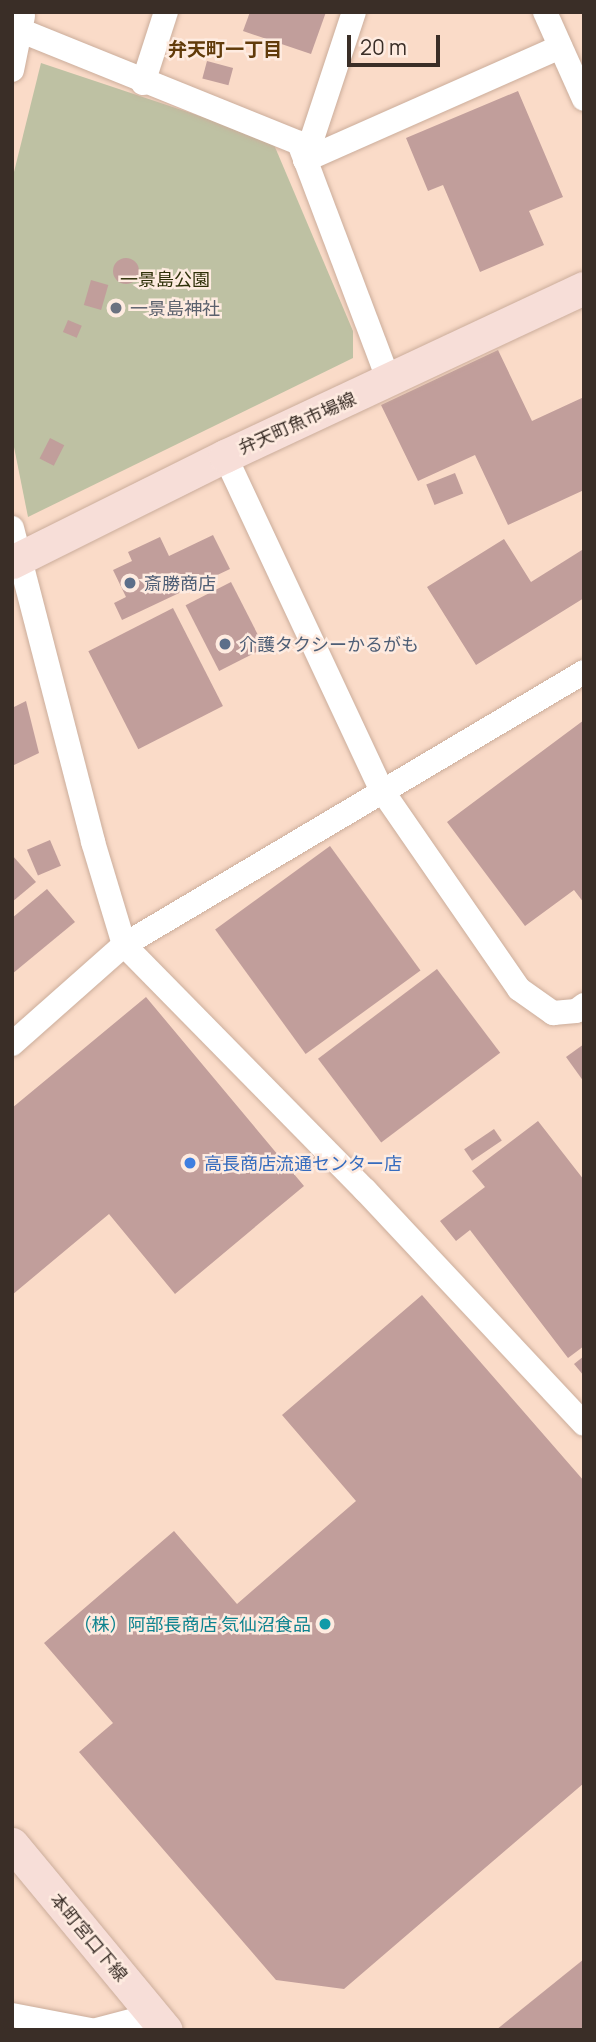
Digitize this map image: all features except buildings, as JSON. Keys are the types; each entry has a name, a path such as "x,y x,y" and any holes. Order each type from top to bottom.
{"street":[{"path":"143,83 166,12"},
{"path":"305,160 354,12"},
{"path":"545,12 584,99"},
{"path":"12,70 19,23 143,83 299,143 389,381"},
{"path":"305,160 560,47"},
{"name":"弁天町魚市場線","path":"15,550 389,381 584,288"},
{"path":"225,456 380,789 519,989 553,1013 576,1011 584,1005"},
{"path":"15,550 124,944 365,1190 584,1424"},
{"path":"12,1044 124,944 380,789 584,672"},
{"name":"本町宮口下線","path":"12,1844 160,2023"},
{"path":"12,2015 91,2030"},
{"path":"96,2030 160,2023"}],"green space":[{"name":"一景島公園","path":"41,63 272,140 353,331 353,358 28,517 12,437 12,180"}],"place":[{"name":"一景島神社","path":"116,308"},
{"name":"斎勝商店","path":"130,583"},
{"name":"介護タクシーかるがも","path":"225,644"},
{"name":"高長商店流通センター店","path":"190,1163"},
{"name":"（株）阿部長商店 気仙沼食品","path":"325,1624"}],"district":[{"name":"弁天町一丁目","path":"225,50"}]}
